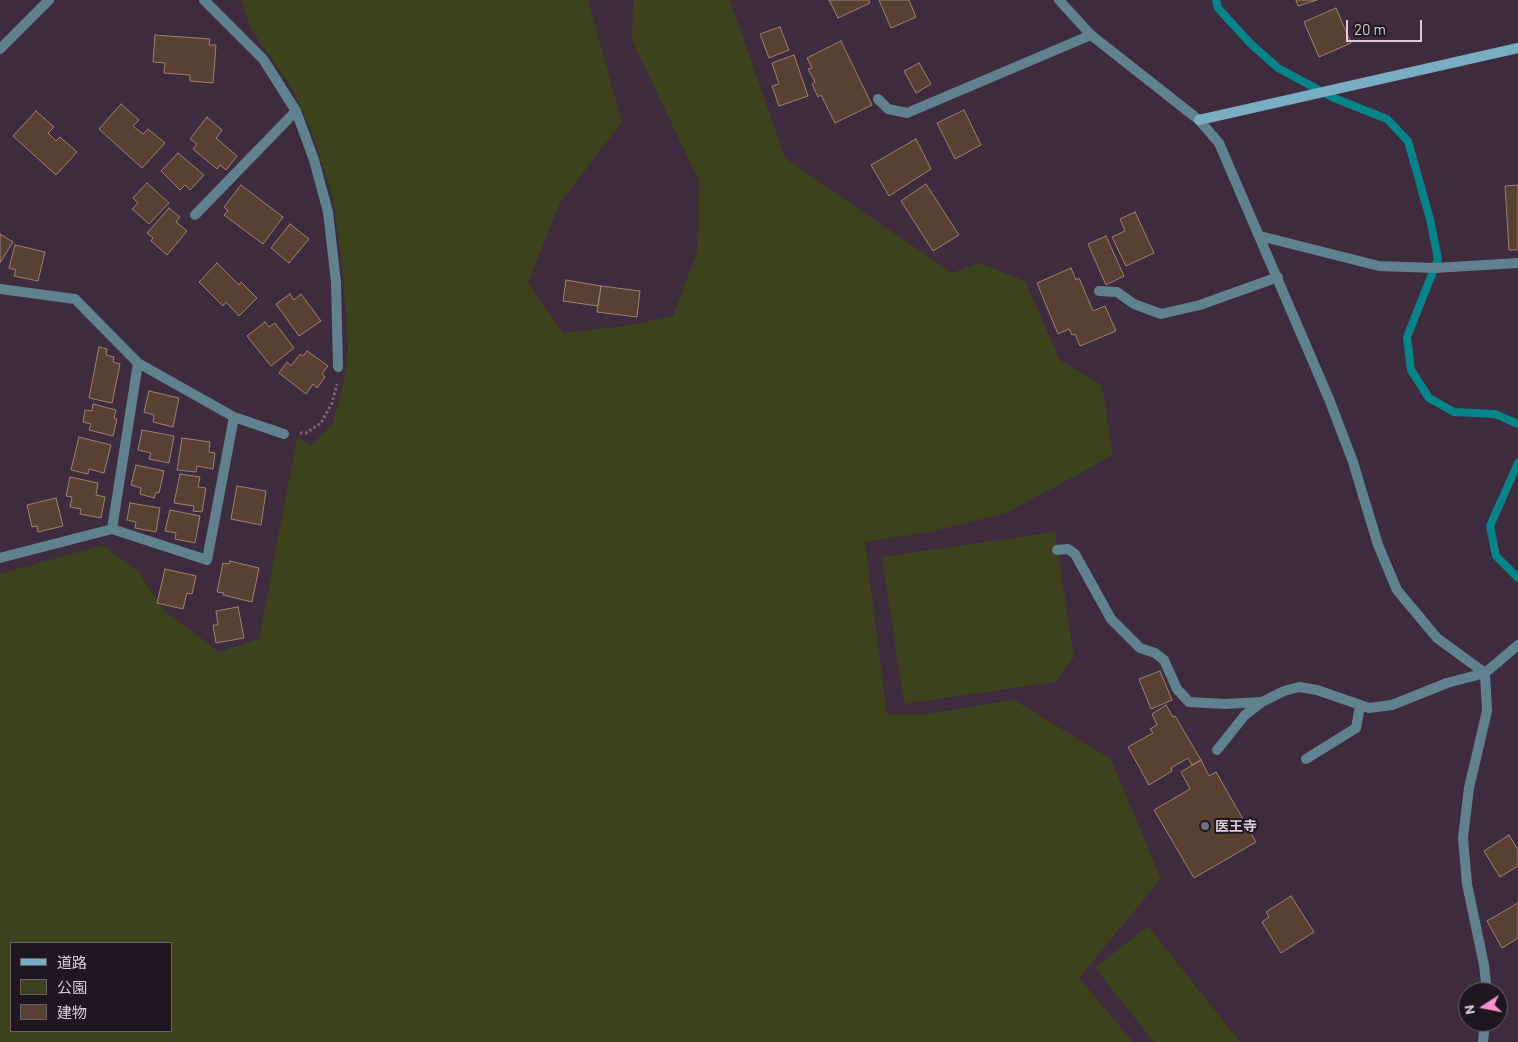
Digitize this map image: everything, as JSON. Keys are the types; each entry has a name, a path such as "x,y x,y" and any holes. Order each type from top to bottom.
{"street":[{"path":"0,49 49,0"},
{"path":"204,0 263,59 296,111 314,160 328,212 336,282 338,366"},
{"path":"1059,0 1091,35 1198,120 1219,143 1329,399 1353,462 1378,545 1396,590 1437,638 1485,674"},
{"path":"878,99 888,109 907,113 1091,35"},
{"path":"1198,120 1518,48"},
{"path":"195,216 296,111"},
{"path":"1260,236 1379,266 1435,268 1518,263"},
{"path":"1099,291 1117,292 1134,304 1162,314 1200,305 1278,277"},
{"path":"0,289 75,299 138,363 234,417 284,434"},
{"path":"112,529 138,363"},
{"path":"0,558 112,529 207,560 234,417"},
{"path":"1058,550 1068,549 1075,554 1111,619 1140,648 1155,653 1164,660 1178,689 1189,702 1225,704 1262,702"},
{"path":"1217,750 1245,715 1262,702 1284,691 1299,687 1317,690 1369,708 1392,705 1447,683 1485,674 1518,645"},
{"path":"1485,674 1487,711 1481,745 1469,788 1463,838 1467,884 1486,982"},
{"path":"1306,759 1356,728 1360,706"}],"path":[{"path":"284,434 306,433 321,423 332,403 337,388 338,366"}],"green space":[{"path":"241,0 588,0 622,122 560,203 528,283 563,333 625,326 673,316 697,252 699,181 632,40 633,0 730,0 785,158 952,273 979,263 1025,281 1060,360 1102,385 1113,455 1007,513 930,532 865,542 887,714 924,714 1014,700 1111,759 1161,879 1079,978 1133,1042 0,1042 0,574 102,545 138,571 164,611 220,652 259,639 297,437 311,446 333,423 345,377 348,349 342,262 332,194 312,132 291,87 252,31"},
{"path":"1055,532 1074,657 1055,682 904,704 882,557"},
{"path":"1148,926 1240,1042 1154,1042 1095,968"}],"building":[{"path":"829,0 869,0 870,3 838,18"},
{"path":"879,0 909,0 916,17 891,28"},
{"path":"1296,0 1317,0 1298,6"},
{"path":"1336,8 1351,43 1319,57 1304,22"},
{"path":"780,27 789,50 769,58 760,34"},
{"path":"155,35 210,39 209,45 216,45 213,83 190,81 190,75 164,73 165,63 153,62"},
{"path":"841,41 872,105 835,123 821,95 818,97 812,84 815,82 808,69 812,68 807,58"},
{"path":"794,55 808,96 779,106 772,86 779,84 772,63"},
{"path":"919,63 931,84 916,93 904,71"},
{"path":"121,104 139,120 133,126 143,134 148,129 165,143 142,168 99,129"},
{"path":"964,110 981,145 955,159 937,123"},
{"path":"36,111 54,127 48,133 56,141 60,137 77,152 56,175 13,136"},
{"path":"207,117 222,130 216,138 237,156 226,170 220,165 217,169 193,149 197,144 190,139"},
{"path":"916,139 931,169 889,196 871,165"},
{"path":"178,153 204,175 190,190 185,185 180,190 161,171"},
{"path":"147,183 169,203 149,224 132,209 138,203 133,198"},
{"path":"926,184 959,235 933,251 901,201"},
{"path":"241,185 283,217 263,244 224,215 228,211 224,207"},
{"path":"1518,185 1518,250 1509,250 1505,186"},
{"path":"169,208 180,217 176,222 187,231 167,255 151,241 153,238 147,233"},
{"path":"1135,212 1154,253 1126,266 1112,237 1125,231 1120,219"},
{"path":"290,224 309,239 289,263 271,248"},
{"path":"0,234 13,242 0,263"},
{"path":"1106,236 1124,276 1106,285 1088,244"},
{"path":"15,245 45,252 38,281 14,276 16,270 9,268"},
{"path":"217,263 239,285 241,282 257,298 239,316 226,302 223,306 199,282"},
{"path":"1071,268 1076,280 1079,278 1093,311 1105,306 1116,331 1080,346 1075,334 1072,335 1069,329 1058,334 1037,283"},
{"path":"566,280 601,286 598,306 563,301"},
{"path":"601,286 640,291 637,317 597,312"},
{"path":"290,294 294,300 301,294 321,321 299,336 276,304"},
{"path":"265,322 269,327 275,323 294,348 271,366 247,336"},
{"path":"99,347 107,349 106,355 114,357 113,362 120,364 112,403 89,398"},
{"path":"307,351 328,366 322,374 325,377 317,388 313,384 306,394 279,373 287,362 291,366 300,354 303,356"},
{"path":"149,391 179,398 173,427 153,422 154,415 144,412"},
{"path":"93,404 116,410 114,418 117,419 113,436 89,430 91,424 83,422 85,410 92,411"},
{"path":"142,430 174,436 169,463 149,459 151,453 138,450"},
{"path":"79,437 111,445 104,473 89,469 88,474 71,470"},
{"path":"182,438 210,442 209,452 215,453 213,469 197,466 196,472 177,470"},
{"path":"136,465 164,471 159,493 156,492 154,498 140,494 141,488 131,485"},
{"path":"180,474 200,477 198,487 206,488 202,512 193,511 194,506 174,503"},
{"path":"70,477 98,483 96,495 105,497 101,518 80,514 81,509 70,507 72,497 66,496"},
{"path":"237,486 266,491 261,525 231,519"},
{"path":"56,498 63,526 38,532 37,526 32,527 27,505"},
{"path":"130,503 160,508 156,532 135,528 136,522 127,520"},
{"path":"170,510 200,516 195,543 175,539 176,533 165,531"},
{"path":"230,561 259,568 252,602 217,592 223,563 229,564"},
{"path":"165,569 196,576 192,594 187,593 183,609 157,603"},
{"path":"238,607 244,638 216,643 213,625 218,625 216,611"},
{"path":"1160,671 1172,700 1151,709 1139,679"},
{"path":"1166,705 1173,717 1175,716 1201,760 1192,765 1188,758 1171,768 1172,771 1149,785 1128,747 1153,733 1150,729 1157,725 1152,714"},
{"name":"医王寺","path":"1201,760 1209,776 1216,772 1256,842 1194,878 1154,810 1190,789 1181,772"},
{"path":"1509,835 1518,850 1518,866 1500,877 1484,851"},
{"path":"1291,896 1314,932 1281,953 1262,922 1269,917 1266,912"},
{"path":"1518,903 1518,938 1502,948 1487,921"}],"waterway":[{"path":"1216,0 1218,8 1251,44 1278,68 1334,98 1387,119 1408,141 1430,219 1438,259 1407,337 1411,370 1429,398 1454,412 1495,414 1518,424"},
{"path":"1518,463 1490,526 1496,556 1518,578"}],"place":[{"name":"医王寺","path":"1205,826"}]}
